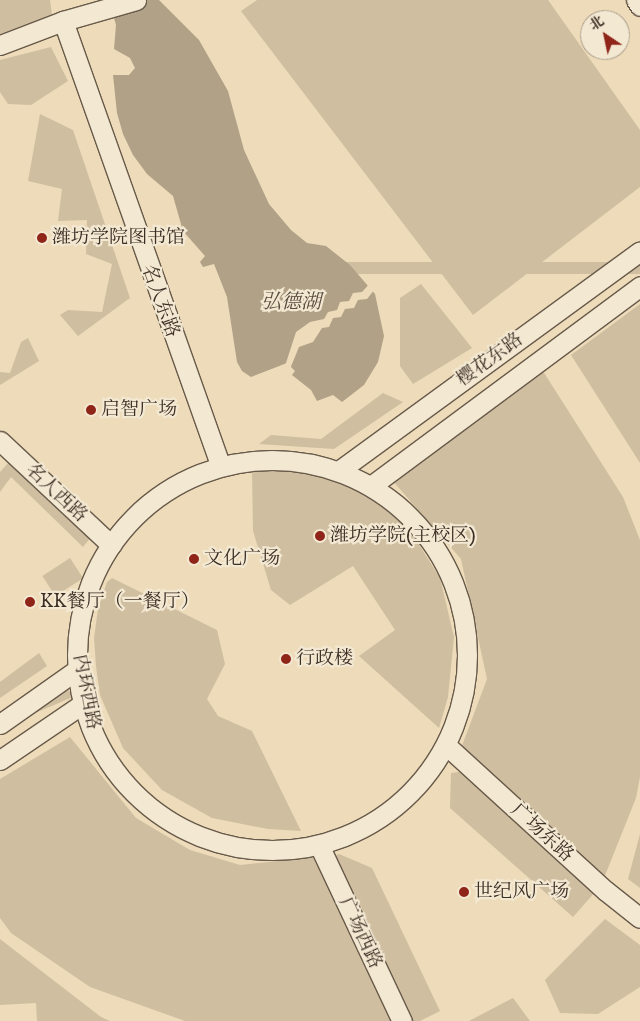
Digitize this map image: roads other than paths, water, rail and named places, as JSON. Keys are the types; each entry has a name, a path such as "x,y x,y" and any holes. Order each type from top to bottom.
{"street":[{"path":"0,46 63,21 136,0"},
{"path":"636,0 640,6"},
{"name":"名人东路","path":"63,21 221,466"},
{"name":"樱花东路","path":"340,470 640,251"},
{"name":"樱花东路","path":"371,486 640,286"},
{"name":"名人西路","path":"0,441 111,545"},
{"name":"内环西路","path":"256,459 284,459 340,470 371,486 398,504 432,540 461,600 469,663 464,695 446,746 424,779 377,818 343,837 319,845 256,851 195,836 167,820 142,803 102,755 84,703 78,669 76,636 83,600 95,569 119,532 165,493 198,474 221,466 256,459"},
{"path":"0,724 78,669"},
{"path":"0,760 84,703"},
{"name":"广场东路","path":"446,746 606,891 640,918"},
{"name":"广场西路","path":"319,845 402,1021"}],"water":[{"name":"弘德湖","path":"109,0 159,0 199,40 228,91 244,150 269,204 291,230 307,243 326,246 350,265 375,294 384,336 378,362 364,385 342,402 333,395 317,401 311,390 292,375 295,371 287,363 251,377 242,371 237,362 227,297 214,264 203,267 200,262 205,256 183,231 173,196 147,174 133,155 123,134 117,113 113,75 129,75 135,68 130,58 114,49 116,25"}],"place":[{"name":"潍坊学院图书馆","path":"42,238"},
{"name":"启智广场","path":"91,410"},
{"name":"潍坊学院(主校区)","path":"320,536"},
{"name":"文化广场","path":"194,559"},
{"name":"KK餐厅（一餐厅）","path":"30,602"},
{"name":"行政楼","path":"286,659"},
{"name":"世纪风广场","path":"464,892"}]}
